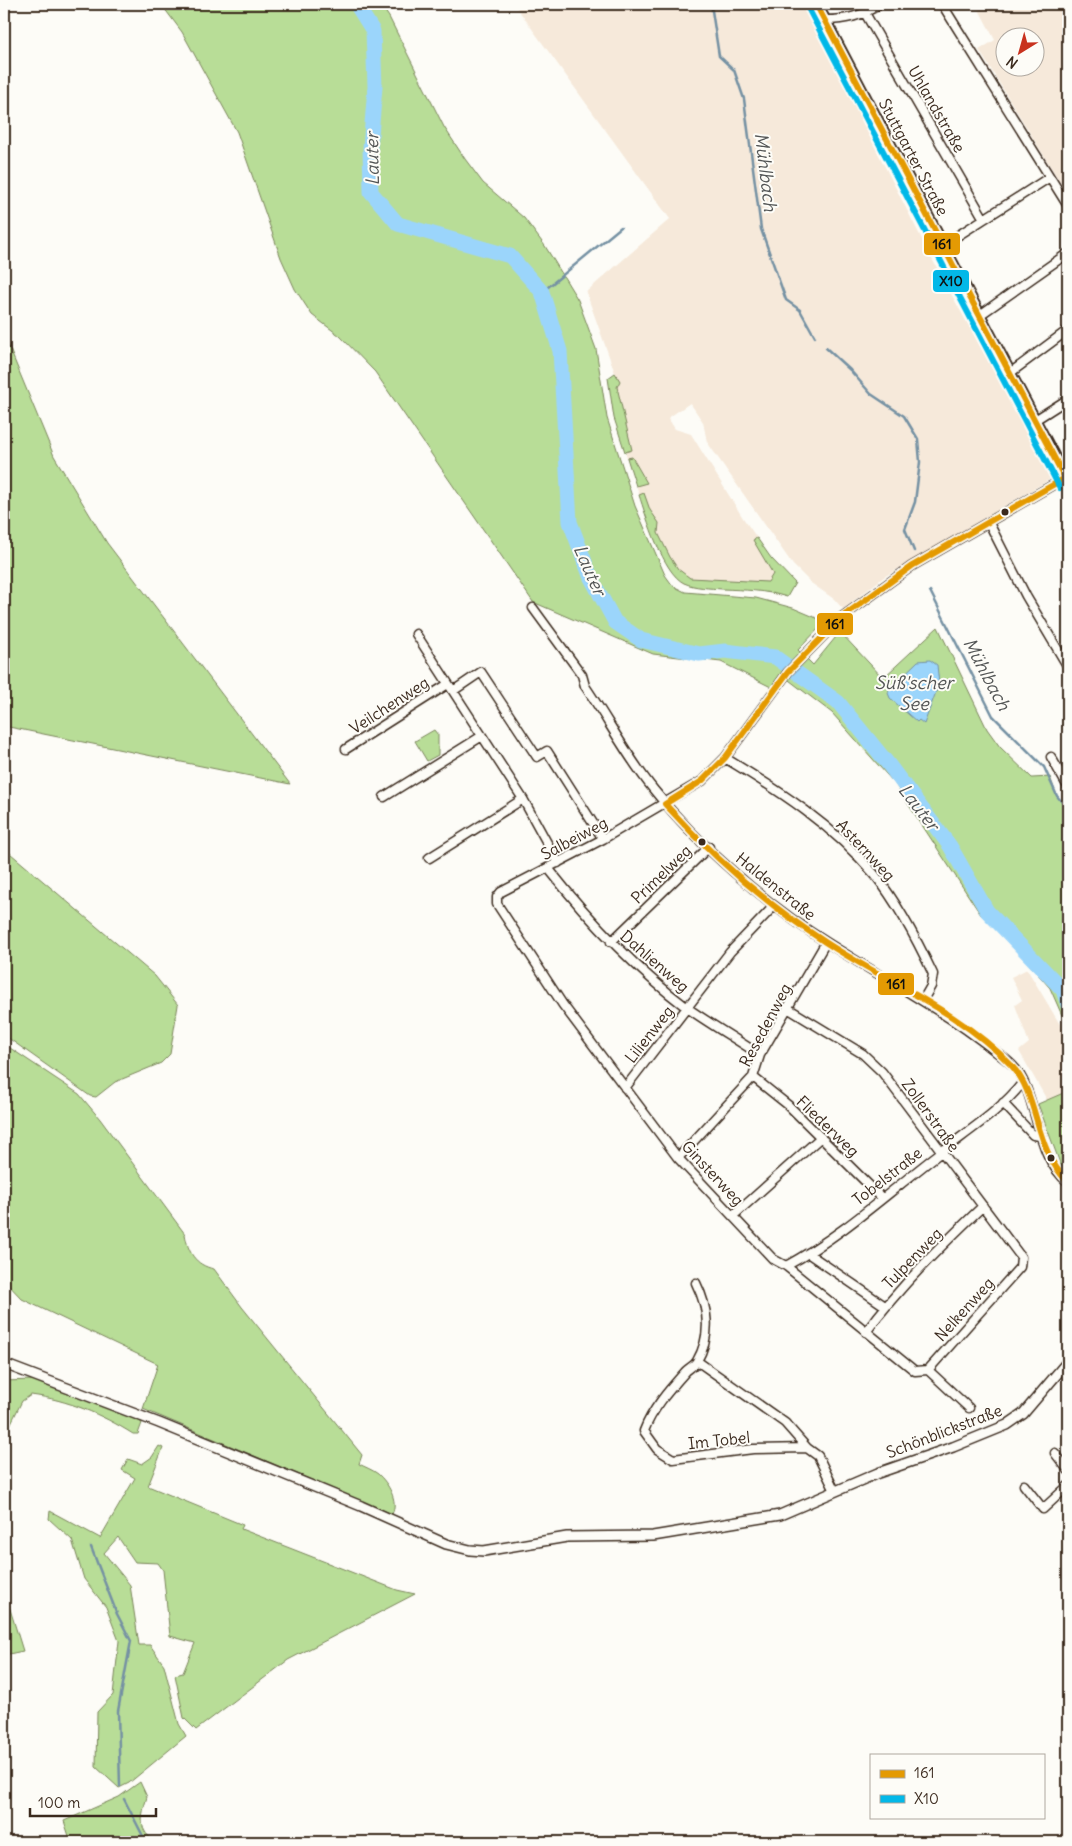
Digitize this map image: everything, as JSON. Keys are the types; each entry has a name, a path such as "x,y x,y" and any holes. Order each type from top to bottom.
{"main road":[{"name":"Stuttgarter Straße","path":"816,4 1066,481"}],"street":[{"path":"825,20 846,20 866,13 880,4"},
{"path":"942,4 1068,206"},
{"name":"Uhlandstraße","path":"866,13 984,219"},
{"path":"943,245 1050,177"},
{"path":"980,315 1068,253"},
{"path":"1010,373 1068,330"},
{"path":"1035,420 1068,399"},
{"path":"665,804 702,780 725,758 780,682 836,622 869,594 912,566 1066,481"},
{"path":"989,523 1026,596 1068,667"},
{"name":"Haldenstraße","path":"533,608 582,676 586,686 652,788 665,804 709,848 774,906 826,942 923,1000 1000,1054 1014,1067 1023,1082 1040,1136 1053,1165 1068,1182"},
{"name":"Veilchenweg","path":"416,634 522,800 558,863"},
{"path":"453,691 481,672 537,757 547,751 603,839"},
{"name":"Veilchenweg","path":"346,749 448,684"},
{"path":"384,797 482,736"},
{"path":"1051,757 1068,787"},
{"name":"Asternweg","path":"725,758 796,803 848,847 875,876 896,904 919,943 933,974 931,986 923,1000"},
{"path":"429,858 522,800"},
{"name":"Salbeiweg","path":"497,897 501,892 603,839 665,804"},
{"name":"Primelweg","path":"611,942 709,848"},
{"name":"Dahlienweg","path":"548,868 611,942 687,1007 760,1055"},
{"name":"Ginsterweg","path":"497,897 497,904 527,954 562,1005 678,1158 773,1259 786,1266 915,1371 928,1370 969,1408"},
{"name":"Lilienweg","path":"625,1088 730,952 774,906"},
{"name":"Resedenweg","path":"678,1158 753,1077 760,1055 789,1009 826,942"},
{"name":"Zollerstraße","path":"789,1009 863,1054 882,1072 1021,1257 1020,1267"},
{"name":"Fliederweg","path":"753,1077 788,1105 882,1198"},
{"name":"Tobelstraße","path":"786,1266 810,1254 1003,1103 1023,1082"},
{"name":"Haldenstraße","path":"1003,1103 1034,1135 1040,1136"},
{"path":"733,1216 821,1137"},
{"name":"Tulpenweg","path":"866,1332 885,1306 924,1264 983,1206"},
{"path":"810,1254 885,1306"},
{"name":"Nelkenweg","path":"928,1370 1020,1267"},
{"name":"Im Tobel","path":"696,1282 705,1302 707,1318 706,1334 697,1361 650,1416 644,1431 657,1448 673,1459 753,1449 807,1448"},
{"name":"Im Tobel","path":"697,1361 785,1423 807,1448 818,1456 835,1492"},
{"name":"Schönblickstraße","path":"4,1364 158,1423 361,1506 446,1544 470,1550 501,1549 567,1538 653,1536 780,1515 1007,1425 1023,1414 1067,1365"},
{"path":"1055,1453 1068,1470"},
{"path":"1024,1485 1043,1509 1068,1486"}],"shaded area":[{"path":"514,4 802,4 931,257 1052,478 884,577 843,609 834,599 811,583 793,565 707,442 703,422 690,403 668,418 675,429 691,434 743,518 771,558 795,583 787,597 756,590 696,587 682,583 666,563 645,512 614,418 608,378 615,373 586,292 670,219"},
{"path":"976,4 1068,4 1068,195 996,78 1044,78 1044,28 994,28 994,38"},
{"path":"994,41 994,74 979,50"},
{"path":"1027,969 1068,1038 1068,1091 1047,1100 1019,1051 1029,1043 1015,1005 1022,1000 1011,977"}],"green space":[{"path":"161,4 380,4 389,17 444,127 465,159 483,183 524,218 545,246 578,300 596,349 607,418 635,506 665,575 673,586 685,592 756,598 793,608 819,619 823,624 798,650 813,665 840,632 883,678 938,627 987,729 1000,747 1032,778 1050,777 1057,796 1068,809 1068,1029 1050,988 1021,955 981,915 895,784 832,713 781,674 771,687 721,662 653,654 533,602 375,372 340,336 312,315 295,289 281,258 237,132 182,32"},
{"path":"4,335 54,456 107,543 290,784 4,726"},
{"path":"615,373 620,381 617,387 632,450 625,452 614,418 608,378"},
{"path":"632,457 647,483 636,486 627,458"},
{"path":"644,493 650,510 659,523 658,533 670,557 678,569 690,578 768,582 773,574 753,540 757,538 771,558 795,583 787,597 746,590 693,586 684,583 669,568 656,543 639,495"},
{"path":"434,730 438,735 438,755 427,761 415,741"},
{"path":"4,848 155,976 178,1005 170,1054 161,1063 115,1082 96,1097 90,1096 4,1035"},
{"path":"4,1044 79,1094 100,1119 185,1234 190,1252 197,1261 214,1269 242,1307 362,1455 359,1464 376,1473 385,1482 393,1498 394,1509 392,1514 143,1409 158,1364 22,1299 4,1280"},
{"path":"1068,1091 1068,1173 1061,1166 1038,1104"},
{"path":"34,1380 134,1417 142,1423 138,1434 133,1434 109,1420 71,1404 31,1395 22,1401 4,1437 4,1381"},
{"path":"159,1446 163,1448 148,1486 243,1525 241,1529 397,1590 415,1594 288,1660 196,1730 184,1718 175,1675 183,1673 195,1643 170,1636 163,1570 158,1563 135,1562 118,1537 104,1553 130,1585 139,1645 150,1645 164,1665 179,1724 186,1736 129,1783 119,1788 96,1767 97,1712 113,1695 119,1641 106,1607 84,1579 72,1540 49,1519 50,1511 100,1538 135,1478 122,1470 128,1459 142,1464 152,1457"},
{"path":"4,1590 23,1651 4,1655"},
{"path":"140,1782 147,1797 142,1817 143,1828 157,1842 71,1842 64,1821 119,1797"}],"water":[{"name":"Süß'scher See","path":"930,660 937,665 939,684 924,724 919,720 917,722 890,698 888,693 890,688 918,661"}],"waterway":[{"name":"Lauter","path":"356,4 373,31 375,87 370,148 371,192 398,224 510,256 542,292 560,351 570,522 591,578 615,622 641,640 699,654 725,651 775,657 838,702 889,765 950,846 987,911 1063,990 1068,1005"},
{"name":"Mühlbach","path":"711,4 719,56 734,70 744,99 761,229 786,300 800,310 815,337"},
{"path":"542,292 621,227"},
{"name":"Mühlbach","path":"826,348 850,370 871,394 904,416 918,439 920,462 915,502 905,529 914,551"},
{"name":"Mühlbach","path":"930,591 993,716 1044,767 1057,796 1068,809"},
{"path":"91,1547 117,1614 131,1641 118,1711 120,1786"},
{"path":"124,1799 146,1842"}],"transit line":[{"name":"161","path":"816,4 1068,484"},
{"name":"X10","path":"808,8 1060,488"},
{"name":"161","path":"1065,478 912,566 842,617 788,672 725,758 702,781 665,804 740,878 782,912 848,957 946,1013 991,1046 1011,1065 1021,1078 1028,1092 1048,1153 1056,1168 1068,1182"}]}
